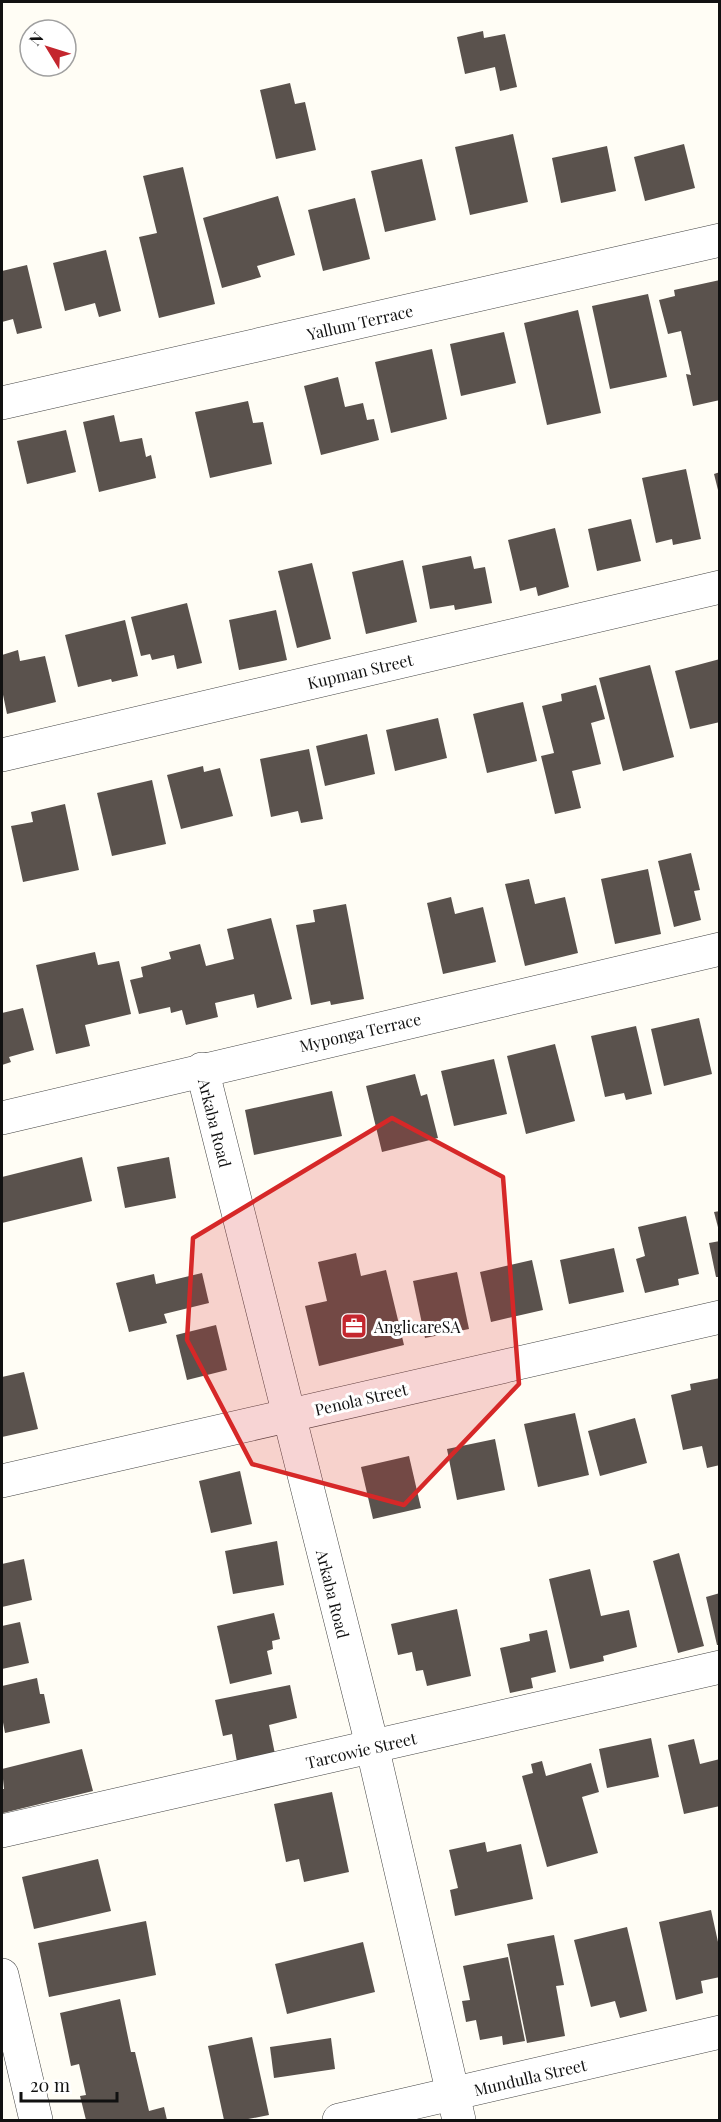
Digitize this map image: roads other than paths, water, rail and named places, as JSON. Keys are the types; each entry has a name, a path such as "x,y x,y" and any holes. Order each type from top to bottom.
{"street":[{"name":"Yallum Terrace","path":"2,403 720,240"},
{"name":"Kupman Street","path":"2,755 720,586"},
{"name":"Myponga Terrace","path":"2,1118 202,1069 720,949"},
{"name":"Arkaba Road","path":"202,1069 372,1747 456,2108"},
{"name":"Penola Street","path":"2,1481 720,1317"},
{"name":"Tarcowie Street","path":"2,1831 720,1667"},
{"path":"2,1976 36,2121"},
{"name":"Mundulla Street","path":"339,2121 456,2108 720,2032"}],"place":[{"name":"AnglicareSA","path":"354,1326"}]}
